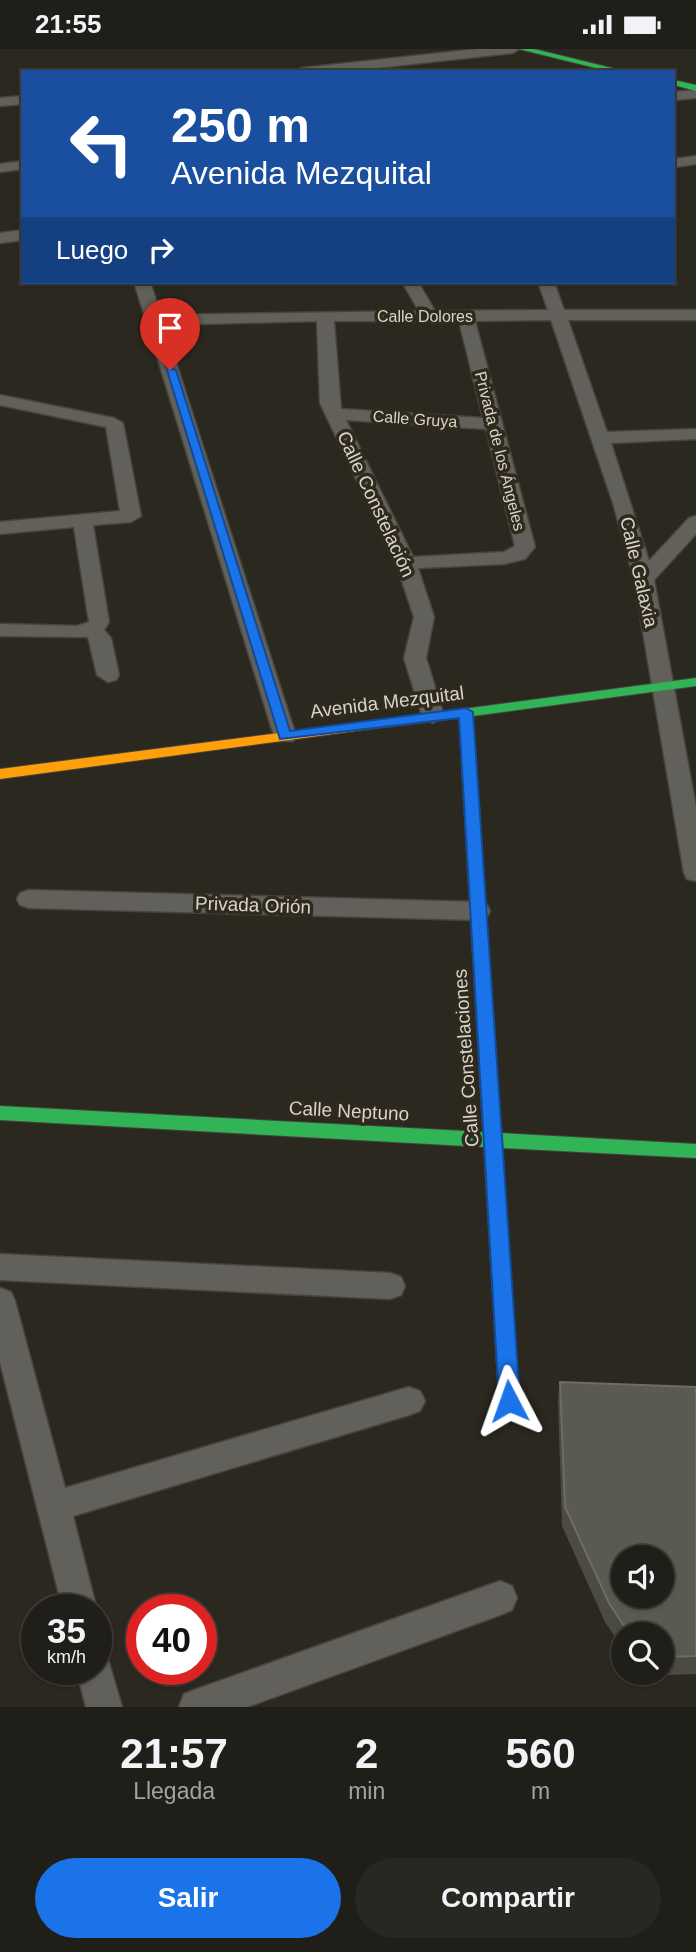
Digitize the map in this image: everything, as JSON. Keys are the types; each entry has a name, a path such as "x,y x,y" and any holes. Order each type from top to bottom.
{"street":[{"path":"341,70 513,49"},
{"path":"523,49 615,70"},
{"path":"675,83 696,88"},
{"path":"675,96 696,94"},
{"path":"0,102 21,100"},
{"path":"675,163 696,160"},
{"path":"0,168 21,165"},
{"path":"0,237 21,235"},
{"path":"143,284 285,736"},
{"path":"411,284 431,317"},
{"name":"Calle Galaxia","path":"546,284 601,438 644,579 696,873"},
{"name":"Calle Dolores","path":"154,320 325,316 696,316"},
{"name":"Calle Constelación","path":"325,316 329,403 406,563 424,617 415,658 433,716"},
{"name":"Privada de los Ángeles","path":"406,563 504,558 518,555 525,547 466,317"},
{"path":"0,400 114,423 131,516 0,528"},
{"name":"Calle Gruya","path":"334,414 495,424"},
{"path":"601,438 696,434"},
{"path":"0,630 93,630 99,622 83,522"},
{"path":"644,579 696,522"},
{"path":"93,630 100,638 108,675"},
{"name":"Avenida Mezquital","path":"0,774 696,683"},
{"name":"Calle Constelaciones","path":"466,712 509,1401"},
{"name":"Privada Orión","path":"29,899 478,911"},
{"name":"Calle Neptuno","path":"0,1113 696,1151"},
{"path":"0,1267 390,1286"},
{"path":"0,1301 76,1594"},
{"path":"55,1506 409,1401"},
{"path":"197,1707 500,1598"},
{"path":"98,1685 104,1707"}],"building":[{"path":"560,1382 696,1387 696,1656 674,1657 674,1622 621,1622 612,1608 674,1608 674,1545 611,1545 611,1606 565,1507"}],"traffic: fast":[{"path":"523,49 615,70"},
{"path":"675,83 696,88"},
{"path":"387,723 696,682"},
{"path":"466,712 495,1182"},
{"path":"0,1113 696,1151"}],"traffic: slow":[{"path":"0,774 387,723"}],"traffic: jam":[{"path":"495,1182 509,1401"}],"route":[{"path":"170,370 285,736 466,712 509,1401"}]}
